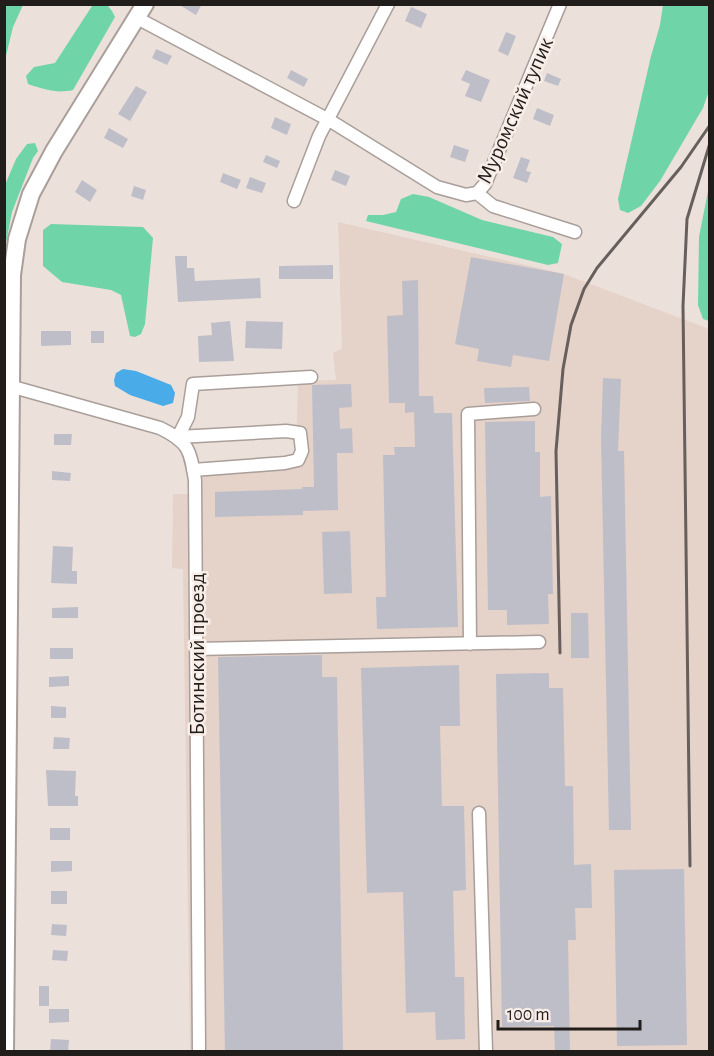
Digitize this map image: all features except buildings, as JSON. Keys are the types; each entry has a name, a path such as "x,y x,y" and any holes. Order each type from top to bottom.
{"main road":[{"path":"5,1052 7,390 12,275 17,239 31,194 139,9"}],"street":[{"path":"294,201 319,136 388,4"},
{"name":"Муромский тупик","path":"139,9 329,120 437,187 455,194 466,195 477,193 484,184 560,4"},
{"path":"477,193 493,206 575,232"},
{"path":"178,436 188,417 193,384 311,377"},
{"path":"7,390 160,428 178,436 286,431 300,433 302,451 298,460 193,470"},
{"path":"470,644 468,414 534,409"},
{"name":"Ботинский проезд","path":"178,436 190,453 193,470 199,1052"},
{"path":"196,649 539,642"},
{"path":"479,813 486,1052"}],"shaded area":[{"path":"338,222 564,274 709,329 709,1051 190,1051 183,569 172,568 173,494 202,494 203,463 296,455 298,381 336,380 333,353 342,349"}],"green space":[{"path":"5,4 23,5 13,27 5,60"},
{"path":"663,5 709,5 709,91 703,108 660,181 641,206 628,213 620,210 618,199"},
{"path":"92,6 108,6 115,17 73,90 56,91 28,84 26,76 34,67 55,63"},
{"path":"35,143 38,151 33,158 12,212 5,248 5,185 16,159 27,144"},
{"path":"709,186 710,321 703,319 698,305 699,237"},
{"path":"413,194 429,197 482,220 553,237 562,244 558,263 548,265 366,221 368,215 396,212 401,199"},
{"path":"51,224 143,227 153,238 145,324 141,334 135,337 130,336 121,295 111,290 62,282 43,266 43,230"}],"water":[{"path":"123,369 136,371 171,385 175,393 173,403 163,406 130,395 115,386 116,373"}],"railway":[{"path":"560,653 556,451 563,369 571,325 584,289 597,268 681,167 710,125"},
{"path":"690,866 683,306 687,219 710,143"}]}
